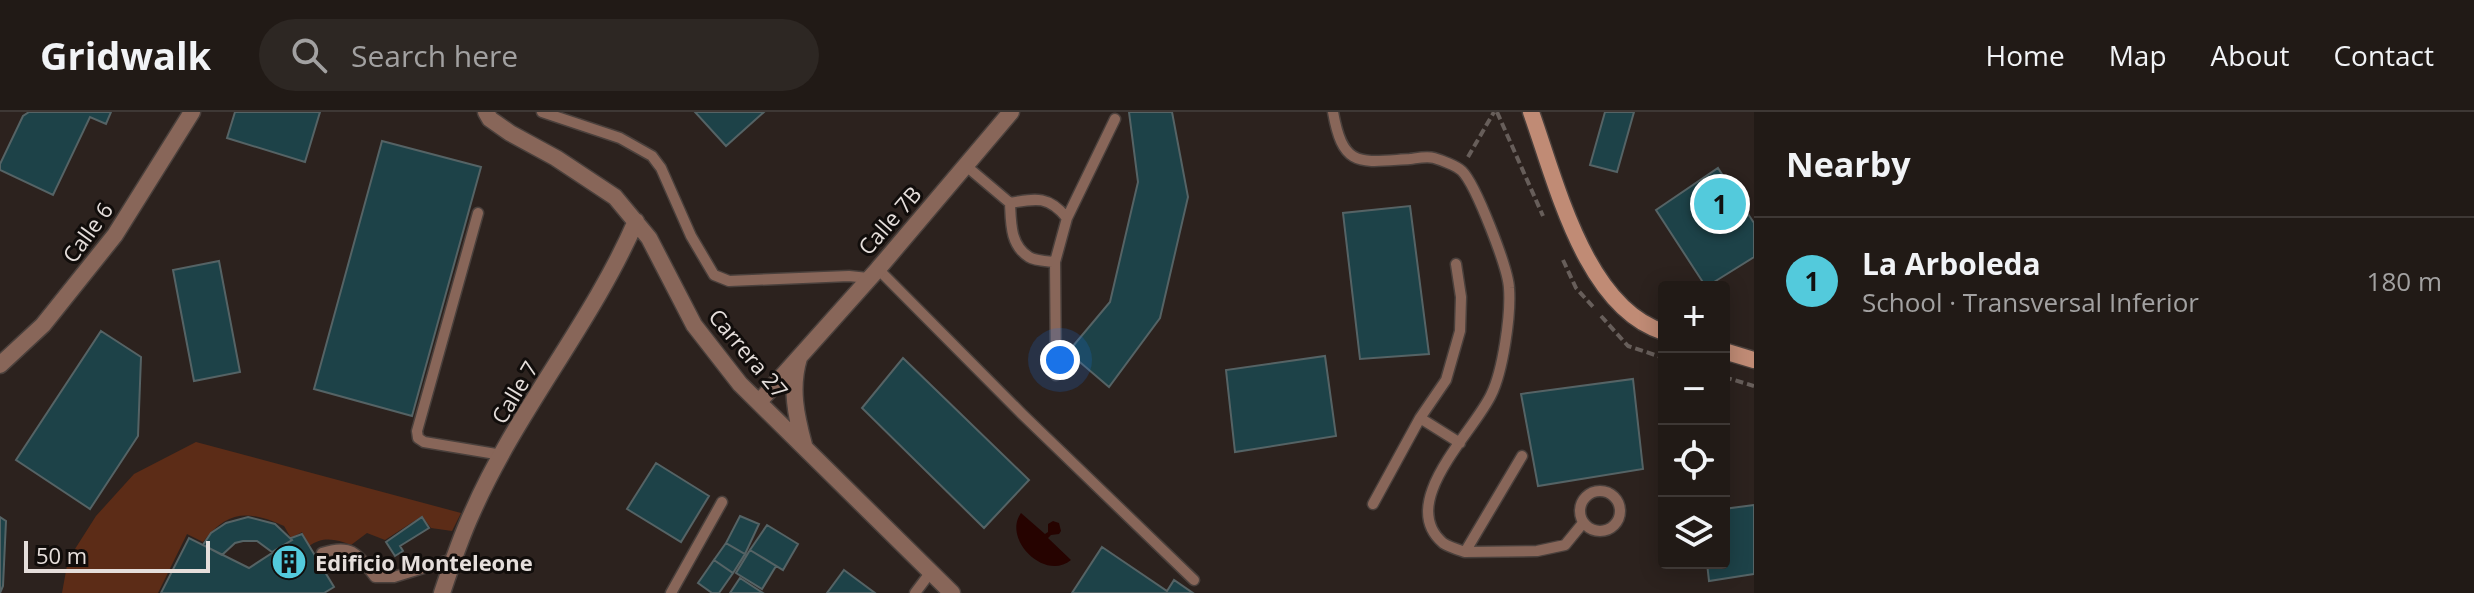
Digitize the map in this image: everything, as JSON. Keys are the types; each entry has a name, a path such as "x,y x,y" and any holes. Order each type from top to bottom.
{"main road":[{"path":"1531,112 1574,233 1591,269 1634,316 1658,329"},
{"path":"1730,353 1754,360"}],"street":[{"name":"Calle 6","path":"0,365 43,325 115,235 192,112"},
{"name":"Carrera 27","path":"486,112 490,119 510,133 556,158 615,197 649,238 694,325 740,384 952,593"},
{"name":"Calle 7B","path":"759,402 1011,112"},
{"name":"Calle 7","path":"442,593 472,511 502,455 618,262 636,221"},
{"path":"799,356 793,377 796,415 804,447"}],"lane":[{"path":"542,112 620,138 652,156 661,168 691,236 714,275 729,281 873,273 1194,580"},
{"path":"1333,112 1337,137 1349,155 1367,162 1433,157 1461,170 1487,218 1509,287 1505,352 1491,395 1436,478 1426,507 1430,525 1444,543 1465,552 1537,551 1565,545 1583,523"},
{"path":"1056,375 1055,262 1067,218 1115,119"},
{"path":"965,165 1010,203 1011,233 1019,247 1030,258 1055,262"},
{"path":"1010,203 1033,199 1055,203 1067,218"},
{"path":"478,213 417,431 418,438 424,442 502,455"},
{"path":"1373,504 1420,418 1446,380 1460,331 1461,297 1456,264"},
{"path":"1420,418 1460,443"},
{"path":"1465,552 1522,456"},
{"path":"1598,490 1608,492 1616,499 1620,509 1618,519 1611,527 1602,531 1591,529 1583,523 1579,512 1581,502 1588,494 1598,490"},
{"path":"671,593 722,502"},
{"path":"322,553 335,548 348,549 359,555 375,577 387,578 453,559"},
{"path":"915,593 930,573"}],"path":[{"path":"1461,170 1494,112"},
{"path":"1730,379 1754,386"}],"shaded area":[{"path":"196,442 461,513 452,531 431,528 422,516 385,540 367,533 351,545 330,540 309,546 302,532 291,538 284,526 260,517 239,516 221,524 203,542 187,534 158,593 62,593 68,560 96,516 134,474"},
{"path":"1021,513 1045,534 1048,524 1053,521 1059,523 1059,534 1048,538 1071,560 1050,566 1029,554 1017,534"}],"building":[{"path":"29,112 111,112 106,124 90,117 53,195 0,170 23,116"},
{"path":"235,112 320,112 305,162 227,138"},
{"path":"695,112 764,112 726,146"},
{"path":"1129,112 1172,112 1188,197 1160,318 1109,387 1068,352 1110,302 1138,182"},
{"path":"1605,112 1634,112 1617,172 1590,165"},
{"path":"382,141 481,167 412,416 314,389"},
{"path":"1718,168 1754,223 1754,257 1716,281 1702,281 1656,210"},
{"path":"1410,206 1429,354 1360,359 1343,213"},
{"path":"219,261 240,372 194,381 173,270"},
{"path":"101,331 141,357 138,436 90,509 16,460"},
{"path":"1325,356 1336,436 1235,452 1226,370"},
{"path":"903,358 1029,480 984,528 862,408"},
{"path":"1633,379 1643,469 1538,486 1521,394"},
{"path":"656,463 709,496 681,542 627,509"},
{"path":"1754,505 1754,574 1709,581 1708,569 1730,569 1730,508"},
{"path":"740,516 759,524 745,554 726,543"},
{"path":"0,517 6,521 3,586 0,593"},
{"path":"248,517 275,524 292,540 272,552 257,541 243,541 235,543 222,555 203,545 211,533 226,523"},
{"path":"422,517 429,528 400,546 403,551 395,556 386,542"},
{"path":"767,525 798,544 783,570 750,550"},
{"name":"Edificio Monteleone","path":"302,534 334,587 324,593 161,593 189,538 249,568 291,538"},
{"path":"726,543 745,554 733,573 714,560"},
{"path":"1102,547 1167,591 1174,580 1193,593 1072,593"},
{"path":"750,550 776,566 762,589 736,573"},
{"path":"714,560 733,573 719,593 712,593 698,583"},
{"path":"844,570 875,593 827,593"},
{"path":"740,578 763,593 730,593"}],"place":[{"name":"La Arboleda","path":"1720,204"},
{"name":"Edificio Monteleone","path":"289,562"}]}
